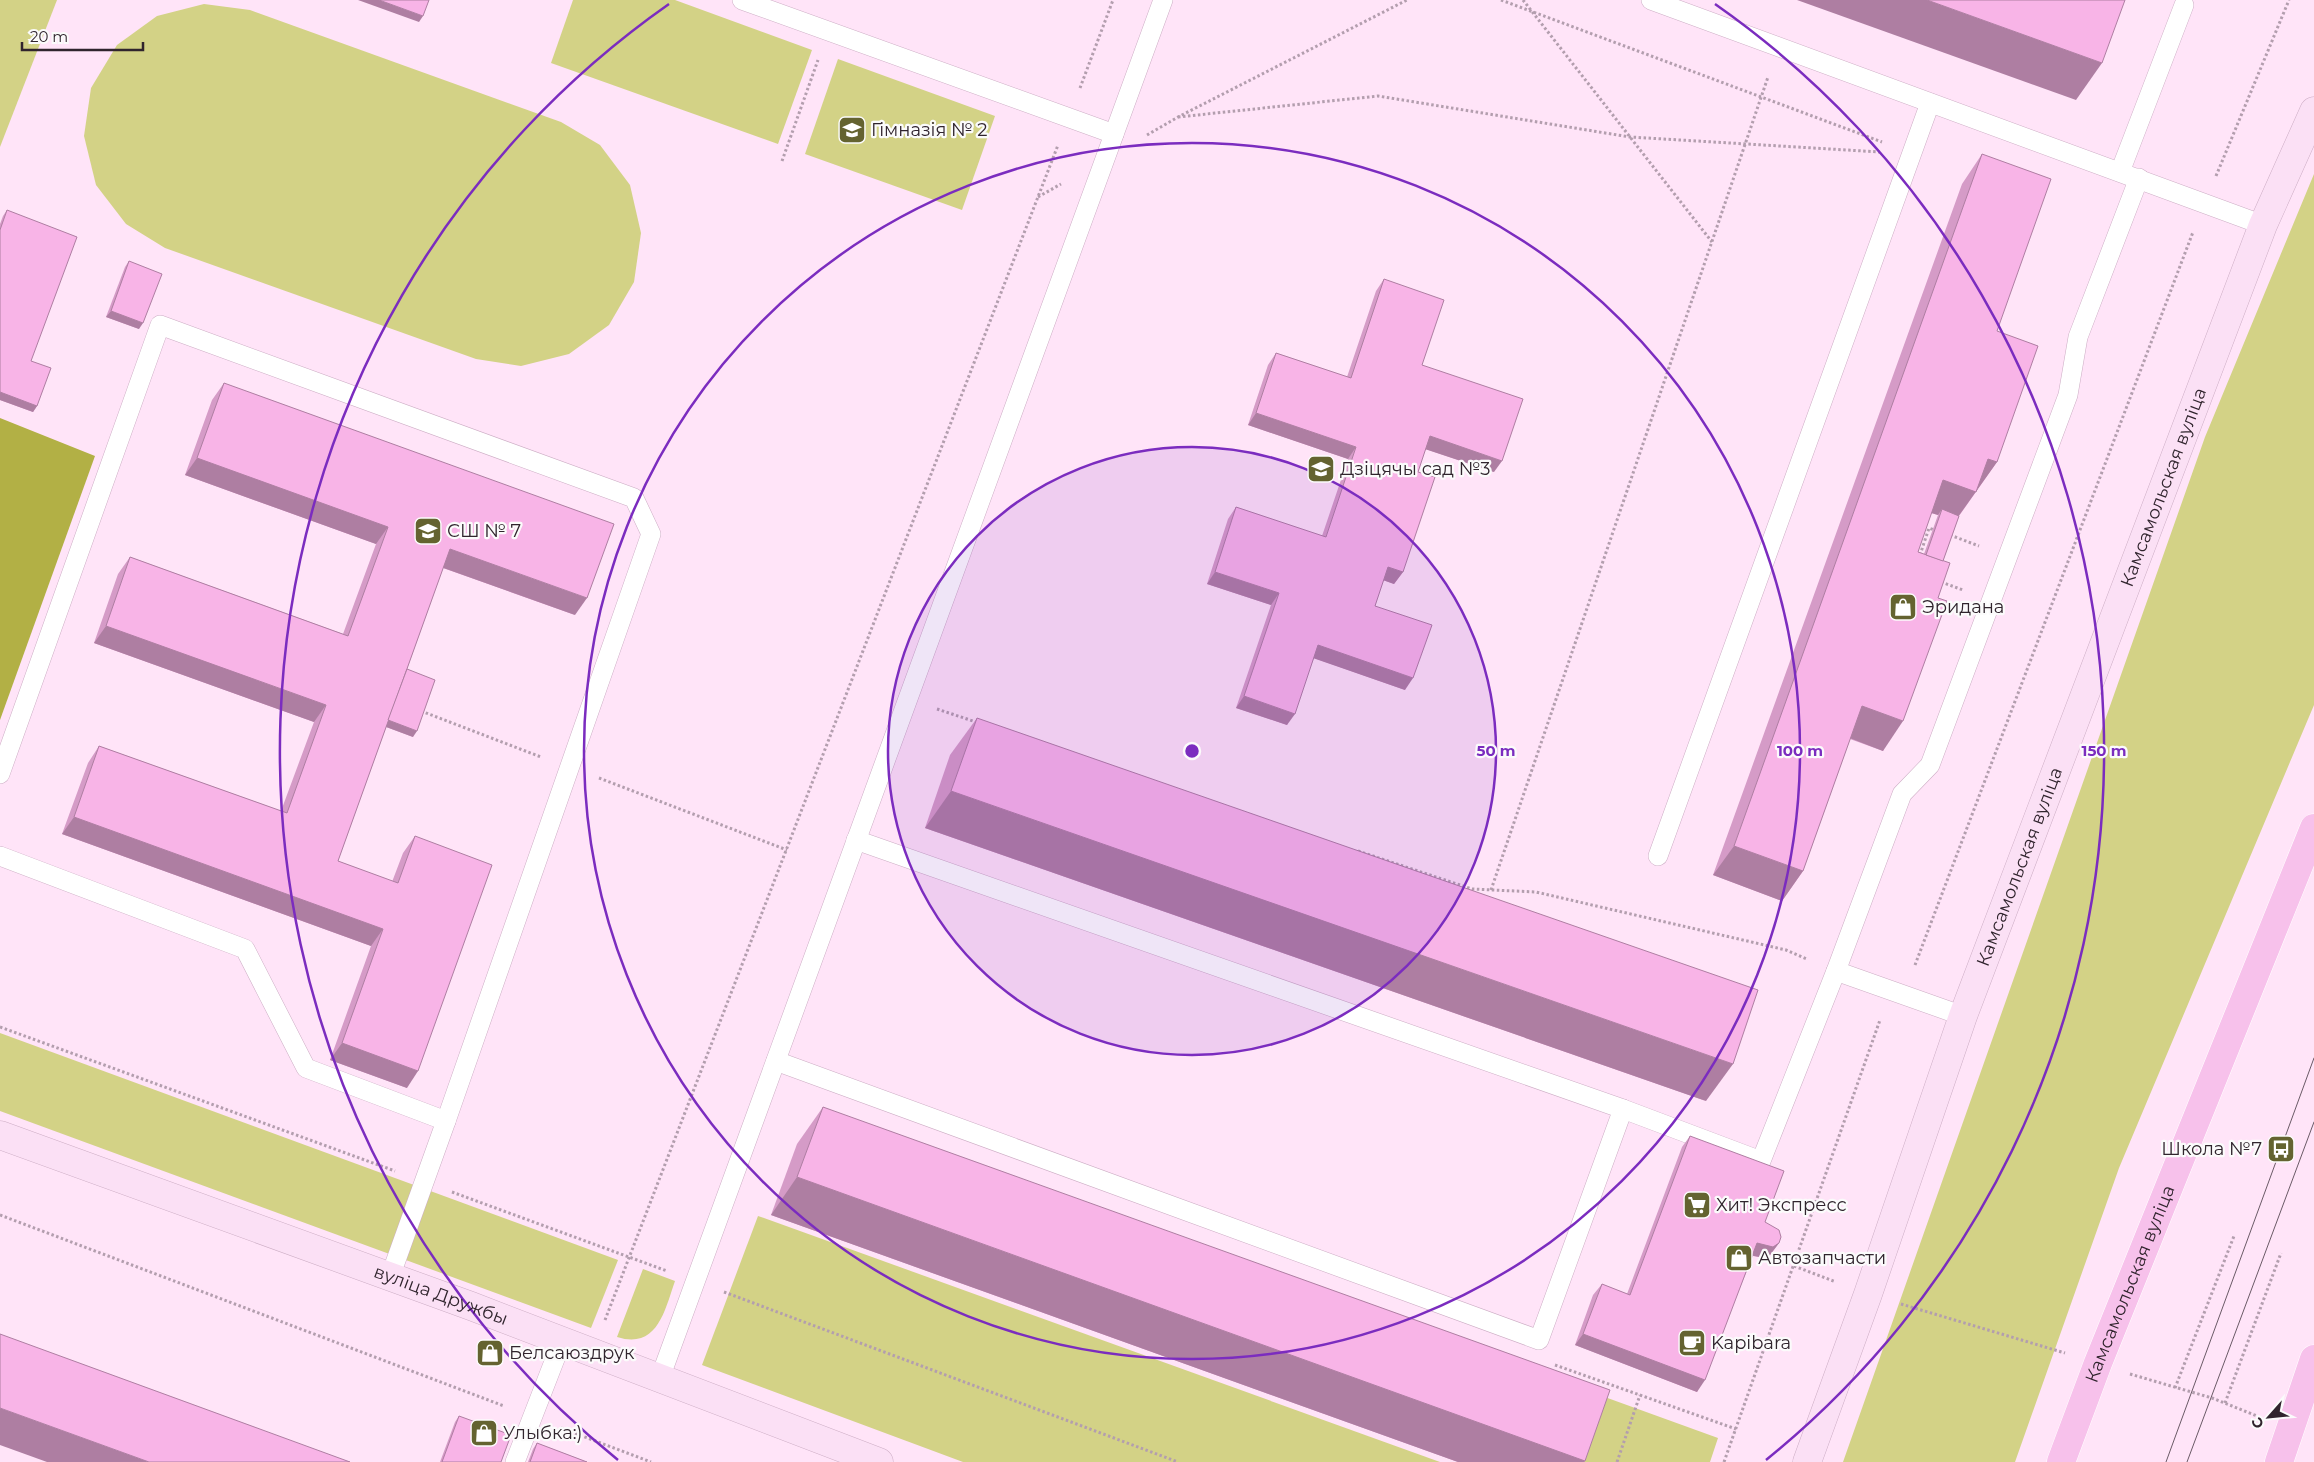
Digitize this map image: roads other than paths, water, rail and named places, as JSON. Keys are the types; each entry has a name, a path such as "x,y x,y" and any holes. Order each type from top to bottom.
{"main road":[{"name":"Камсамольская вуліца","path":"2062,1462 2098,1363 2314,828"},
{"path":"2279,1462 2314,1359"}],"street":[{"name":"Камсамольская вуліца","path":"1807,1462 1868,1294 1963,1016 2263,225 2314,111"},
{"name":"вуліца Дружбы","path":"0,1135 390,1277 879,1462"}],"lane":[{"path":"742,0 1114,134"},
{"path":"660,1378 1164,0"},
{"path":"1651,0 2263,225"},
{"path":"2120,172 2184,5"},
{"path":"1658,856 1930,103"},
{"path":"856,840 1623,1109 1761,1161 1836,971 1902,794 1930,765 2068,395 2078,337 2139,178"},
{"path":"0,774 160,325 634,498 651,534 390,1277"},
{"path":"0,856 245,949 306,1068 446,1121"},
{"path":"1836,971 1963,1016"},
{"path":"776,1061 1539,1340 1623,1109"},
{"path":"515,1462 562,1341"}],"tram line":[{"path":"2166,1462 2314,1058"},
{"path":"2187,1462 2314,1122"}],"place":[{"name":"Гімназія № 2","path":"852,130"},
{"name":"Дзіцячы сад №3","path":"1321,469"},
{"name":"СШ № 7","path":"428,531"},
{"name":"Эридана","path":"1903,607"},
{"name":"Школа №7","path":"2281,1149"},
{"name":"Хит! Экспресс","path":"1697,1205"},
{"name":"Автозапчасти","path":"1739,1258"},
{"name":"Kapibara","path":"1692,1343"},
{"name":"Белсаюздрук","path":"490,1353"},
{"name":"Улыбка:)","path":"484,1433"}]}
